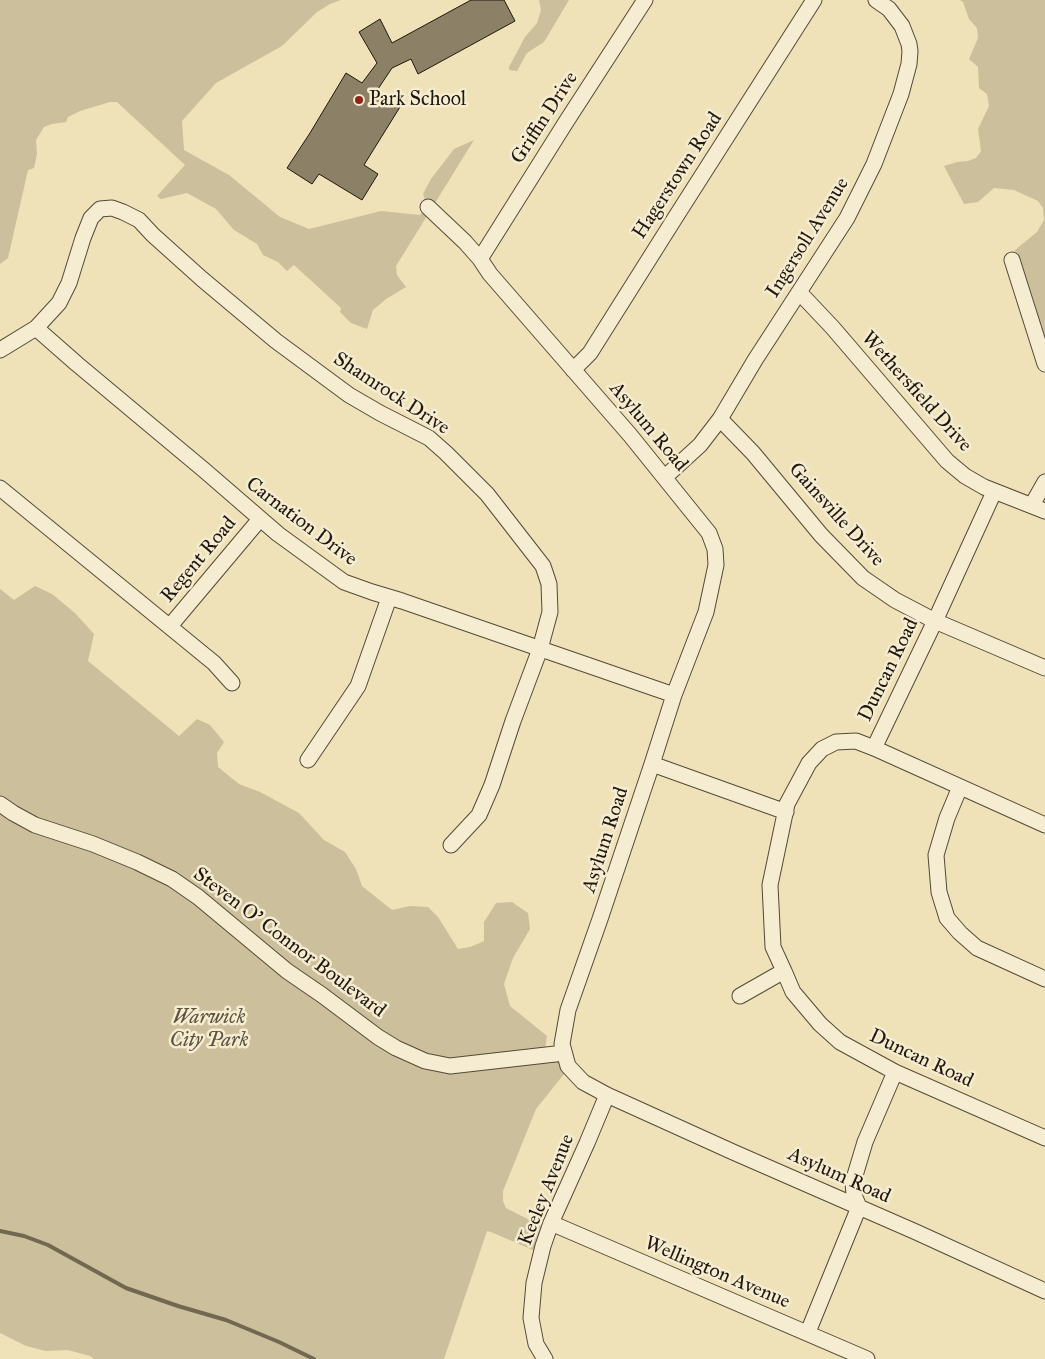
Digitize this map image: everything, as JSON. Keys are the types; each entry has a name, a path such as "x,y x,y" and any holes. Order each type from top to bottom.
{"street":[{"name":"Griffin Drive","path":"480,259 566,122 646,0"},
{"name":"Hagerstown Road","path":"573,370 590,353 814,0"},
{"name":"Ingersoll Avenue","path":"665,477 700,445 720,419 755,360 847,218 882,147 901,94 910,51 902,26 896,17 889,9 876,0"},
{"name":"Asylum Road","path":"428,207 465,242 490,274 630,435 709,533 714,549 716,565 706,612 674,695 568,1010 562,1044 568,1066 583,1082 607,1095 1045,1291"},
{"name":"Shamrock Drive","path":"0,350 36,328 59,303 69,283 91,218 100,209 112,208 139,220 202,279 276,341 349,395 428,438 446,453 487,494 543,566 549,584 550,612 540,649 492,785 479,814 451,845"},
{"path":"1012,260 1045,364"},
{"name":"Wethersfield Drive","path":"799,292 833,328 947,461 975,482 994,492 1039,508"},
{"name":"Carnation Drive","path":"36,328 278,534 344,582 674,695"},
{"name":"Gainsville Drive","path":"720,419 754,453 821,535 855,571 883,592 935,621 1045,668"},
{"path":"1039,508 1045,482"},
{"path":"0,488 214,663 232,684"},
{"name":"Duncan Road","path":"994,492 874,748 856,741 836,742 822,749 809,763 787,804 770,885 773,947 794,992 820,1024 840,1042 895,1072 1045,1138"},
{"name":"Regent Road","path":"170,626 260,518"},
{"path":"308,760 358,686 389,598"},
{"path":"874,748 1045,825"},
{"path":"652,764 786,812"},
{"path":"960,787 947,818 936,855 939,892 947,918 977,948 1045,979"},
{"name":"Steven O' Connor Boulevard","path":"0,804 35,825 93,844 172,879 198,897 287,971 378,1037 396,1048 425,1061 450,1066 564,1053"},
{"path":"740,996 784,971"},
{"path":"808,1332 859,1207 854,1195 853,1182 865,1142 895,1072"},
{"name":"Keeley Avenue","path":"546,1359 536,1344 531,1318 534,1282 551,1223 607,1095"},
{"name":"Wellington Avenue","path":"551,1223 867,1359"}],"green space":[{"path":"0,0 341,0 317,12 282,46 216,83 182,121 184,150 229,175 280,217 309,229 381,211 420,215 428,208 423,194 431,179 454,149 474,140 396,266 397,275 406,287 386,299 373,310 367,329 351,323 340,312 341,308 294,265 287,271 278,262 263,255 257,244 234,230 216,209 187,193 161,199 157,196 185,165 117,102 110,102 80,111 68,117 66,122 44,127 36,140 37,154 34,168 28,170 8,258 0,264"},
{"path":"539,0 569,0 544,42 527,53 517,71 509,70 525,37 537,23 541,10"},
{"path":"960,0 1045,0 1045,362 1015,250 1037,232 1044,220 1043,208 1038,201 1014,190 994,188 978,202 964,204 944,166 976,158 981,151 978,129 989,106 987,94 979,88 978,67 969,59 978,38 977,28 969,19 963,2"},
{"name":"Warwick City Park","path":"35,586 52,594 75,613 94,634 88,661 179,736 197,719 210,725 224,742 217,753 218,767 239,784 260,792 299,813 324,840 345,852 356,869 362,886 392,910 410,906 428,907 438,917 458,949 470,947 484,941 484,922 496,903 512,902 528,913 530,929 513,958 504,984 510,1006 547,1036 544,1055 562,1053 568,1069 536,1109 503,1191 503,1201 506,1208 547,1229 540,1253 487,1231 444,1359 94,1359 90,1356 68,1350 46,1351 26,1346 0,1333 0,589 14,600"}],"building":[{"name":"Park School","path":"471,0 504,0 515,21 418,74 411,59 392,68 376,92 400,107 364,165 378,174 362,200 319,174 312,184 287,168 346,73 362,83 377,63 359,32 380,19 392,43"}],"waterway":[{"path":"0,1231 24,1236 48,1245 126,1288 226,1320 314,1359"}],"place":[{"name":"Park School","path":"359,100"}]}
